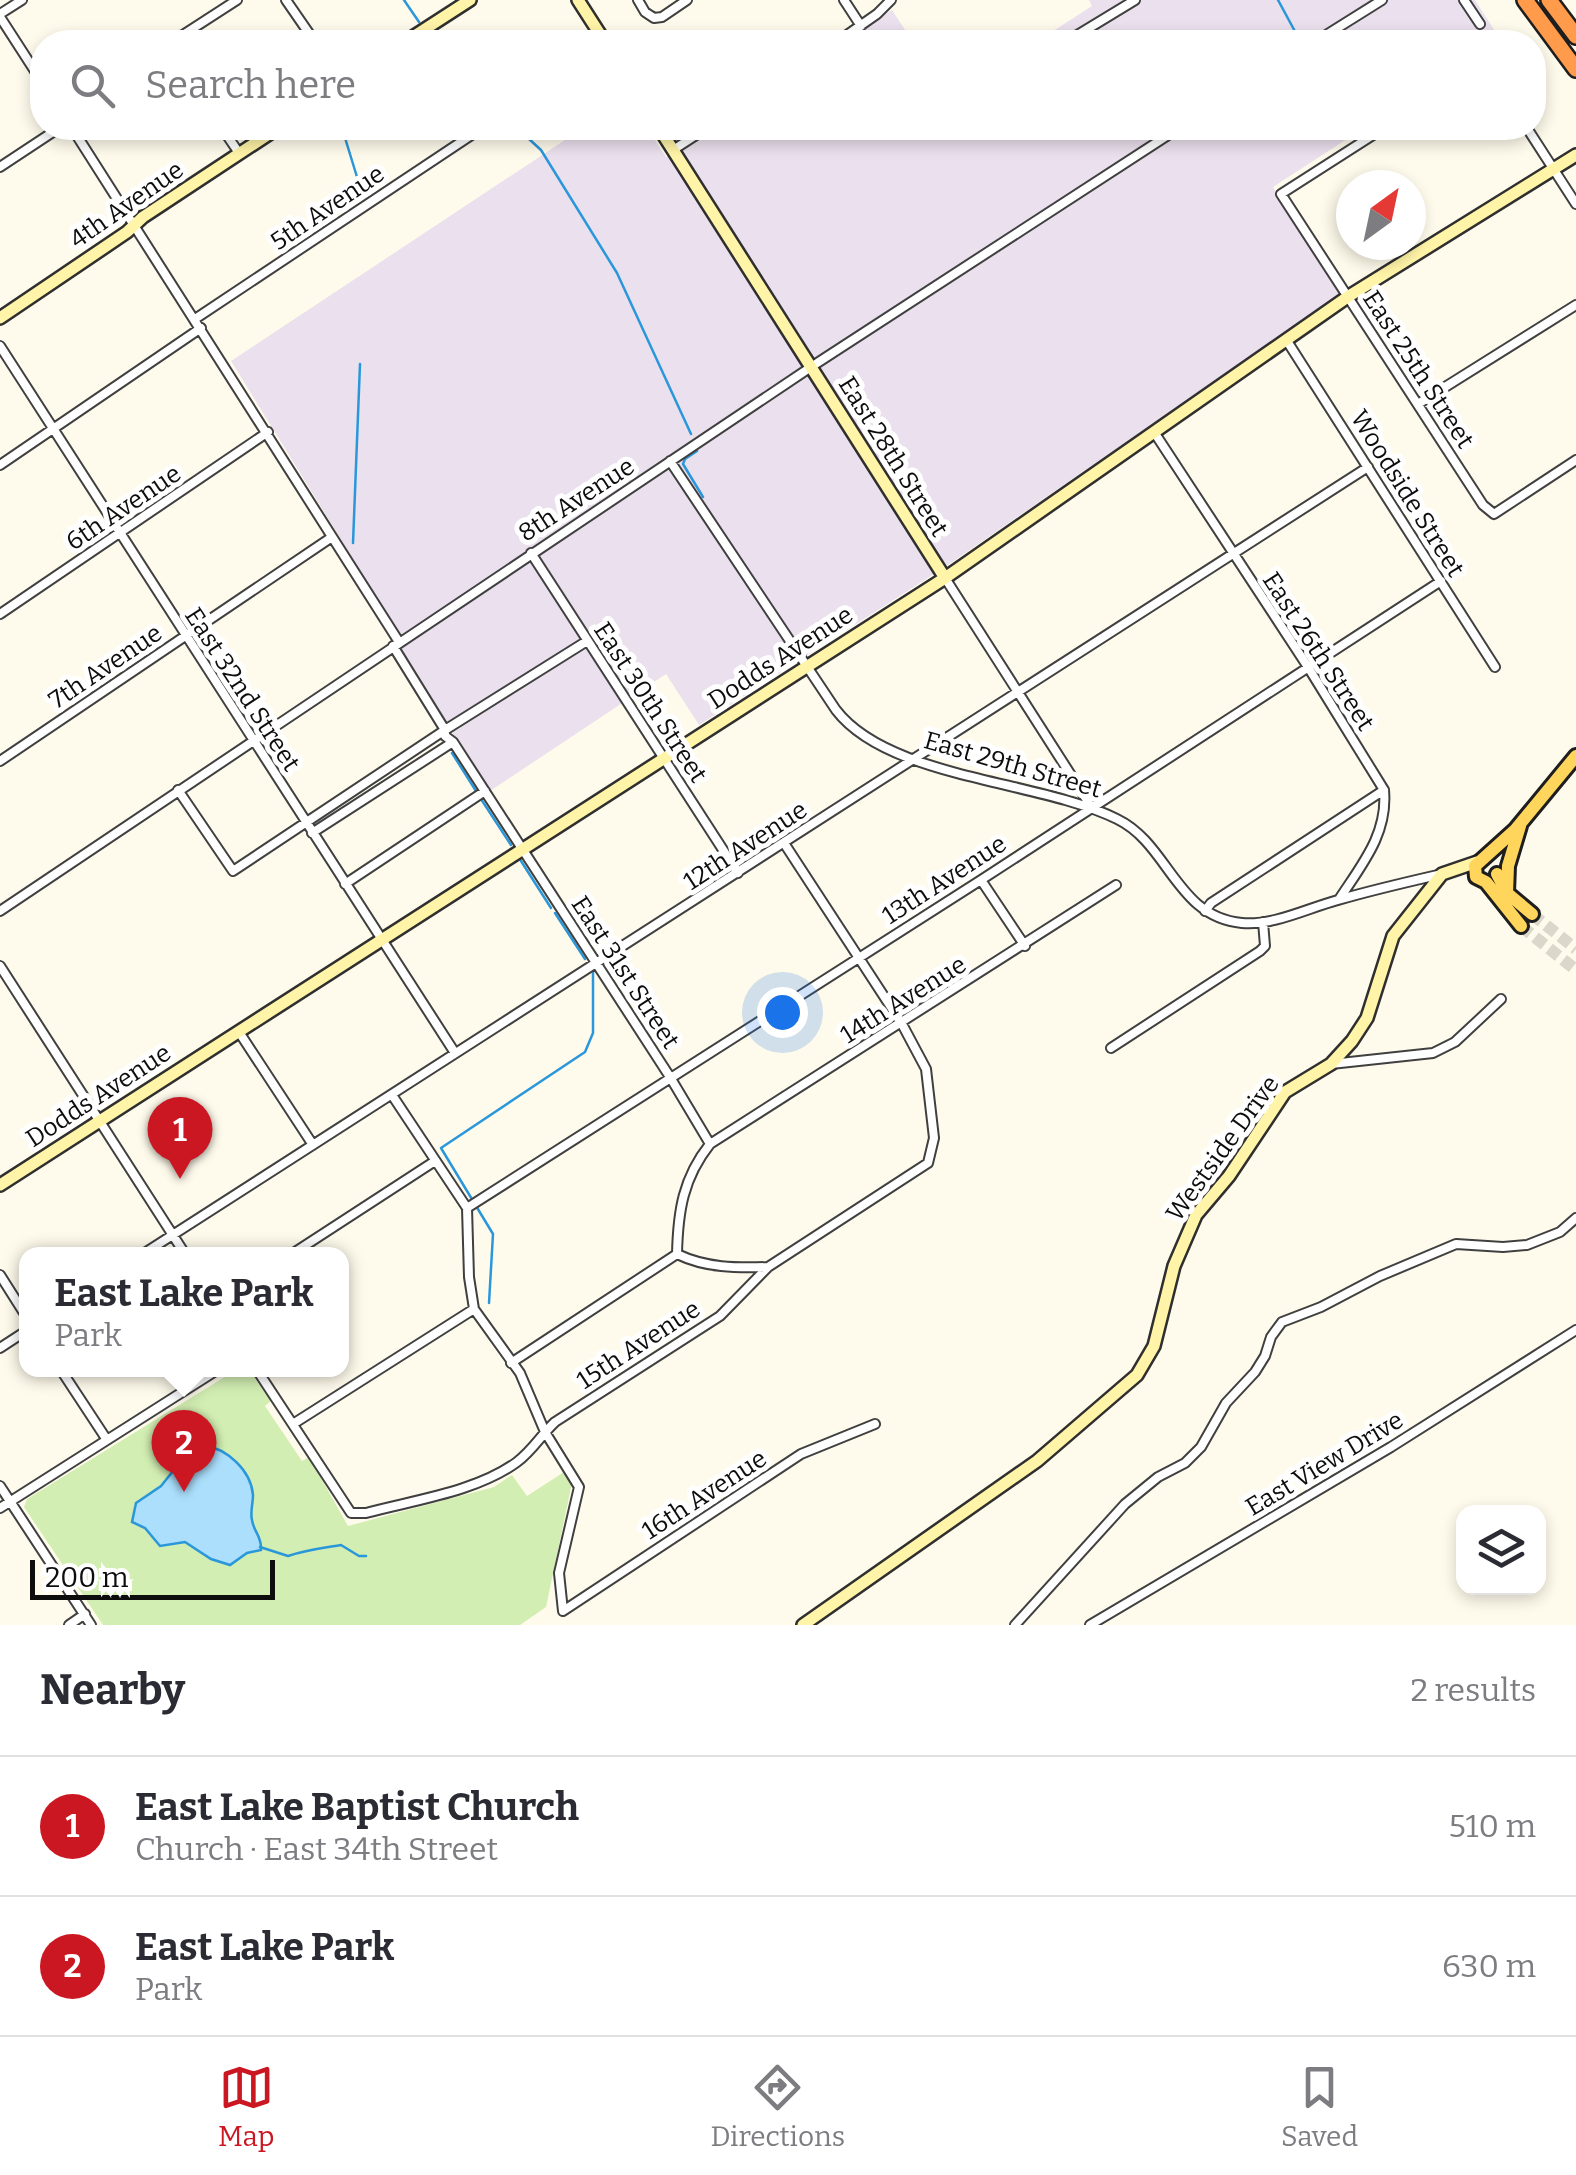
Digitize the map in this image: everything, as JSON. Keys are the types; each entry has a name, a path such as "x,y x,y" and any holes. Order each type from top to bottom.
{"highway":[{"path":"1525,0 1574,66"},
{"path":"1548,0 1572,31"}],"main road":[{"path":"1532,914 1490,876 1474,870 1518,826 1576,756"},
{"path":"1490,876 1518,826"},
{"path":"1507,893 1508,866 1518,826"},
{"path":"1479,861 1488,859 1490,876 1522,926"}],"street":[{"path":"22,0 0,16 30,63"},
{"path":"191,30 238,0"},
{"path":"286,0 307,30"},
{"path":"424,30 470,0"},
{"path":"578,0 597,30"},
{"path":"638,0 654,18 687,0"},
{"path":"844,0 862,26"},
{"path":"856,30 892,0"},
{"path":"1085,30 1134,0"},
{"path":"1355,0 1364,12"},
{"path":"1335,30 1382,0"},
{"path":"1464,0 1480,24"},
{"path":"0,167 41,140"},
{"name":"East 31st Street","path":"80,140 268,432 396,644 445,736 523,850 710,1144"},
{"path":"230,140 239,153"},
{"name":"4th Avenue","path":"0,318 259,140"},
{"name":"5th Avenue","path":"195,318 464,140"},
{"name":"East 28th Street","path":"666,140 1092,808"},
{"path":"672,150 687,140"},
{"name":"8th Avenue","path":"0,911 811,366 1160,140"},
{"name":"East 25th Street","path":"1365,140 1281,194 1483,505 1494,514 1576,460"},
{"path":"1535,140 1576,204"},
{"name":"Dodds Avenue","path":"0,1186 945,578 1349,296 1576,156"},
{"path":"1418,404 1576,305"},
{"path":"0,465 202,328"},
{"name":"Woodside Street","path":"1288,341 1495,667"},
{"name":"East 32nd Street","path":"0,346 454,1053"},
{"name":"6th Avenue","path":"0,614 268,432"},
{"name":"East 26th Street","path":"1154,432 1384,790"},
{"name":"East 29th Street","path":"670,461 846,724 861,736 917,760 1092,808 1122,820 1144,839 1189,900 1204,911"},
{"name":"12th Avenue","path":"154,1247 1368,467"},
{"name":"7th Avenue","path":"0,761 332,537"},
{"name":"East 30th Street","path":"531,553 738,874"},
{"name":"13th Avenue","path":"467,1208 1441,581"},
{"path":"178,790 233,871 587,641"},
{"path":"312,833 452,742"},
{"path":"1339,899 1376,844 1386,807 1384,790 1204,911 1228,920 1263,922 1479,861"},
{"path":"345,884 484,791"},
{"path":"784,843 902,1024"},
{"path":"1442,874 1490,876"},
{"name":"Westside Drive","path":"803,1625 1037,1461 1137,1375 1154,1346 1174,1266 1196,1215 1250,1148 1285,1092 1330,1064 1352,1041 1367,1018 1393,936 1442,874"},
{"path":"982,880 1025,946"},
{"name":"14th Avenue","path":"710,1144 1116,885"},
{"path":"1111,1048 1260,951 1265,946 1263,922"},
{"path":"0,966 181,1247"},
{"path":"1330,1064 1433,1053 1455,1042 1500,999"},
{"name":"15th Avenue","path":"293,1424 351,1513 366,1513 471,1484 513,1465 538,1444 555,1422 720,1316 768,1267 928,1163 934,1138 926,1069 902,1024"},
{"path":"239,1032 314,1145"},
{"path":"392,1095 467,1208 474,1309 520,1373 545,1432"},
{"path":"677,1254 678,1216 684,1188 710,1144"},
{"path":"303,1247 435,1161"},
{"path":"1015,1625 1125,1504 1202,1447 1226,1403 1256,1372 1282,1322 1456,1244 1527,1245 1560,1232 1576,1218"},
{"path":"677,1254 694,1262 730,1268 768,1267"},
{"path":"512,1362 677,1254"},
{"path":"0,1275 19,1305"},
{"path":"262,1377 293,1424 474,1309"},
{"name":"East View Drive","path":"1090,1625 1391,1446 1576,1330"},
{"path":"66,1377 107,1440"},
{"path":"0,1508 206,1377"},
{"name":"16th Avenue","path":"545,1432 579,1487 559,1573 563,1611 801,1454 875,1424"},
{"path":"0,1486 91,1625"},
{"path":"69,1625 85,1614"}],"shaded area":[{"path":"1089,0 1475,0 1494,30 1055,30 1092,6"},
{"path":"892,10 905,30 861,30"},
{"path":"565,140 655,140 666,157 693,140 1345,140 1273,187 1341,293 948,565 699,725 666,674 490,791 398,648 404,643 398,632 231,361"}],"green space":[{"path":"225,1377 254,1377 271,1401 265,1406 302,1461 309,1457 348,1526 494,1487 512,1475 527,1496 564,1472 572,1483 546,1607 520,1625 103,1625 24,1507 27,1499"}],"water":[{"path":"204,1445 221,1451 243,1469 253,1495 251,1517 261,1550 247,1553 230,1565 211,1559 185,1542 160,1546 145,1528 132,1522 136,1503 161,1486 189,1451"}],"waterway":[{"path":"404,0 419,22"},
{"path":"1278,0 1294,30"},
{"path":"346,140 357,177"},
{"path":"530,140 541,150 617,273 691,434"},
{"path":"353,543 360,364"},
{"path":"697,451 683,464 703,497"},
{"path":"452,753 476,791"},
{"path":"481,799 511,845"},
{"path":"521,861 551,908"},
{"path":"555,913 585,959"},
{"path":"489,1303 493,1234 441,1148 585,1052 593,1033 593,972"},
{"path":"260,1547 288,1556 341,1545 366,1556"}],"tunnel":[{"path":"1532,914 1576,949"},
{"path":"1521,926 1576,970"}],"place":[{"name":"East Lake Baptist Church","path":"180,1179"},
{"name":"East Lake Park","path":"184,1492"}]}
